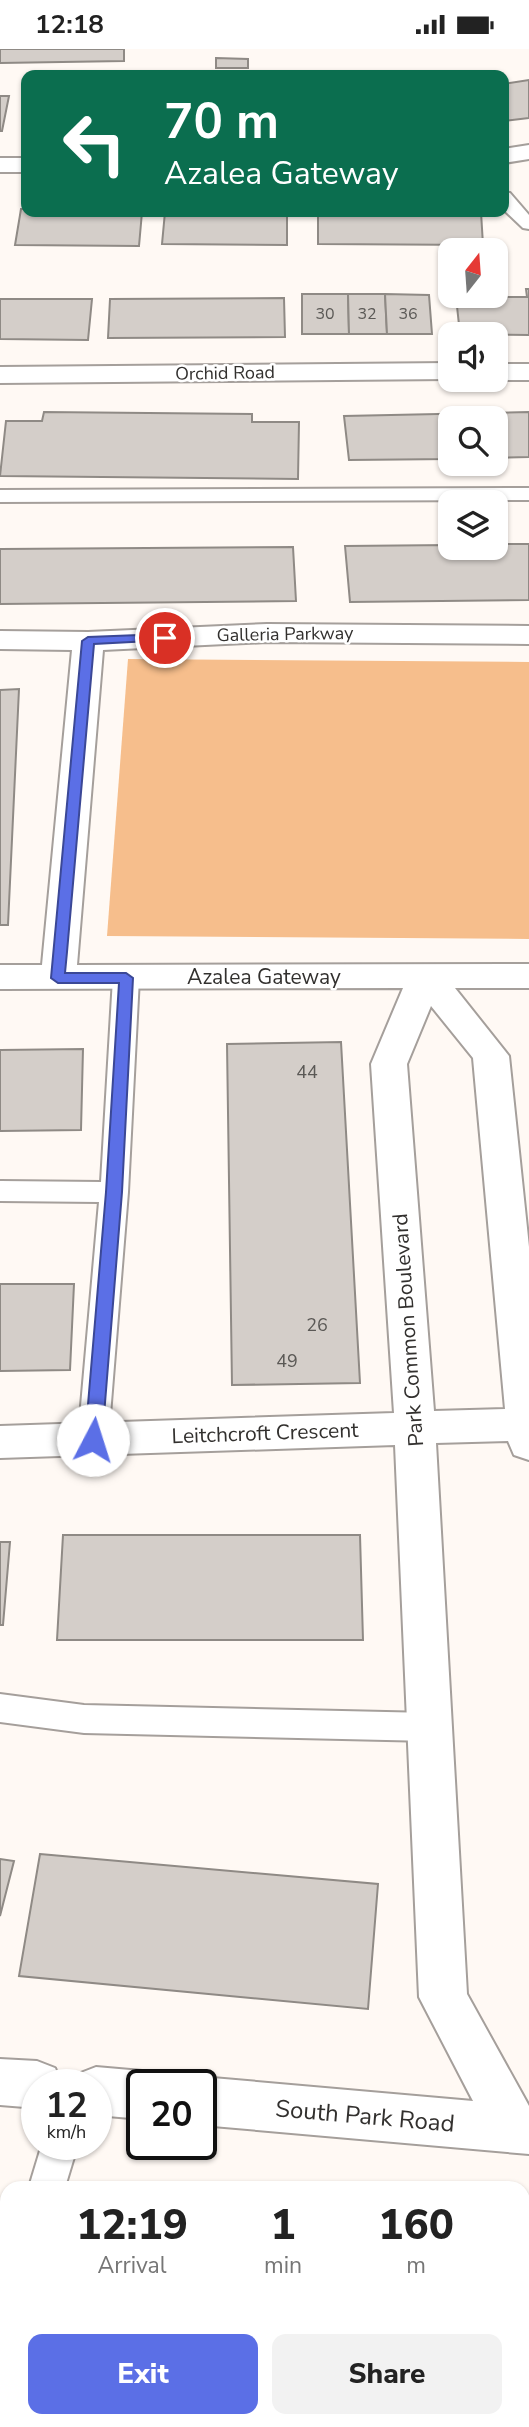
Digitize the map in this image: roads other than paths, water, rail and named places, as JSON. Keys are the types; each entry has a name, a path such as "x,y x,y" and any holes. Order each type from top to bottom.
{"street":[{"path":"509,155 529,152"},
{"path":"0,165 21,165"},
{"name":"Orchid Road","path":"0,375 438,371"},
{"path":"508,372 529,372"},
{"name":"Galleria Parkway","path":"0,640 88,641 267,633 529,635"},
{"path":"58,978 88,641"},
{"path":"426,976 491,1056 528,1431"},
{"name":"Park Common Boulevard","path":"426,976 389,1064 415,1427 443,1997 524,2120"},
{"name":"Azalea Gateway","path":"0,977 529,976"},
{"name":"Leitchcroft Crescent","path":"0,1442 415,1427 528,1431"},
{"path":"0,2082 21,2084"},
{"name":"South Park Road","path":"217,2102 524,2120"}],"lane":[{"path":"509,204 529,224"},
{"path":"0,496 529,494"},
{"path":"93,1440 114,1192 126,978"},
{"path":"0,1191 114,1192"},
{"path":"0,1708 84,1719 430,1727"},
{"path":"49,2181 55,2160"}]}
